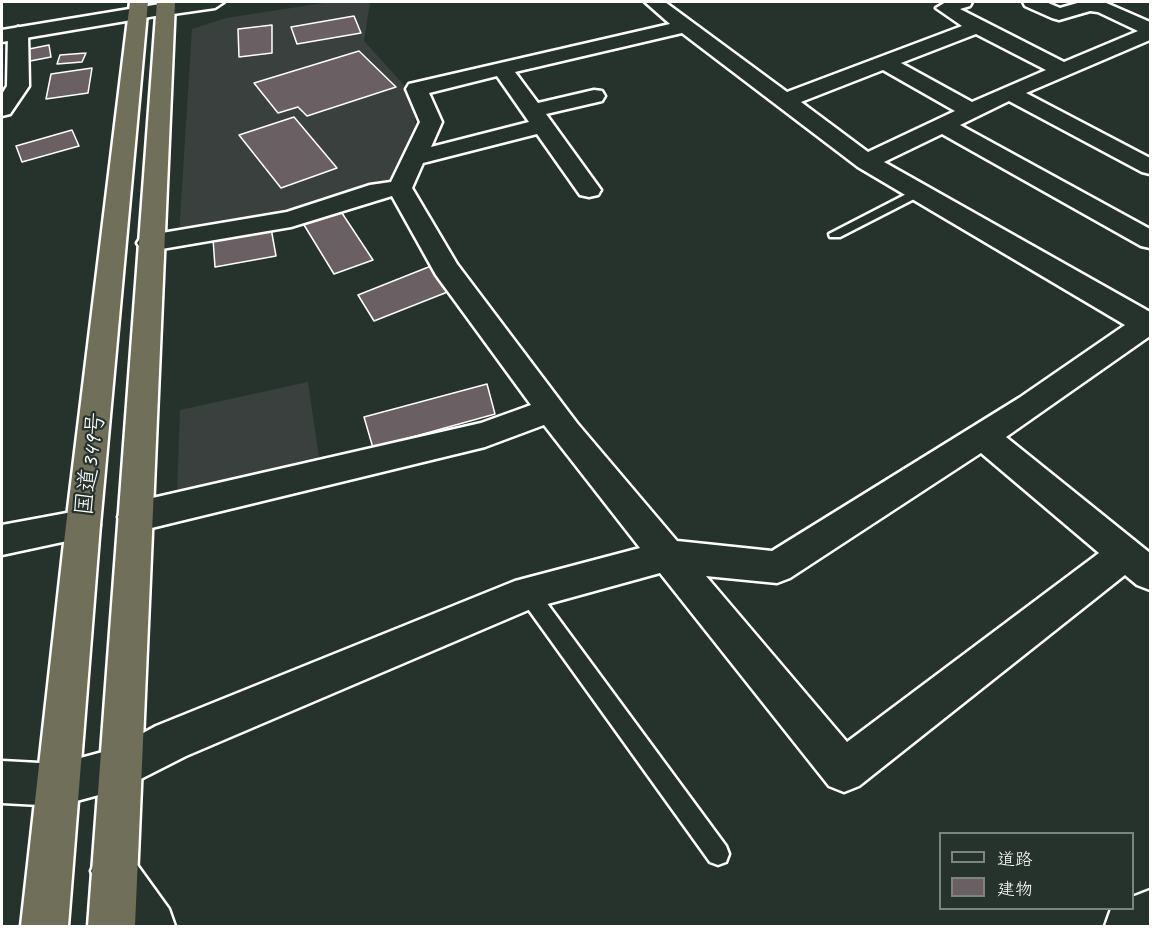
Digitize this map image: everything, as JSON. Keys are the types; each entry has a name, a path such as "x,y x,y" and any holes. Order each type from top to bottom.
{"highway":[{"name":"国道349号","path":"111,927 150,243 149,5"},
{"name":"国道349号","path":"44,927 83,525 149,5"}],"street":[{"path":"2,109 18,86 7,31 149,5 215,2"},
{"path":"2,782 58,785 121,768 171,741 528,593 667,556 777,567 981,435 1030,406 1148,323 866,162 654,2"},
{"path":"963,2 945,8 977,27 1063,70"},
{"path":"1032,2 1059,14 1089,5 1103,7 1150,31"},
{"path":"400,188 431,122 417,89 685,26"},
{"path":"784,101 977,27"},
{"path":"866,162 1009,93 1130,42 1150,31"},
{"path":"1130,42 1150,52"},
{"path":"885,63 972,111"},
{"path":"502,69 589,190"},
{"path":"1009,93 1150,167"},
{"path":"412,159 537,119 594,96"},
{"path":"942,125 1150,240"},
{"path":"150,243 291,219 379,190 400,188"},
{"path":"400,188 446,269 551,410 667,556 844,771 1138,563 981,435"},
{"path":"135,517 485,435 551,410"},
{"path":"2,540 83,525"},
{"path":"114,871 152,927"},
{"path":"1128,927 1150,913"}],"lane":[{"path":"835,234 918,192"},
{"path":"528,593 718,854"}],"shaded area":[{"path":"330,2 370,2 364,41 413,95 416,136 399,178 285,218 179,235 192,29 226,18"},
{"path":"308,382 320,465 177,494 180,410"}],"building":[{"path":"354,16 361,33 297,44 291,27"},
{"path":"272,25 272,53 239,57 238,29"},
{"path":"49,45 51,57 25,62 24,50"},
{"path":"359,51 396,87 307,116 298,107 278,113 254,83"},
{"path":"86,53 82,62 57,64 60,55"},
{"path":"92,68 88,93 46,99 51,74"},
{"path":"294,117 337,168 281,188 239,135"},
{"path":"72,130 79,146 22,162 16,146"},
{"path":"338,207 373,260 334,274 301,220"},
{"path":"271,228 276,256 215,267 213,239"},
{"path":"431,266 450,291 374,321 358,295"},
{"path":"487,384 495,414 373,448 364,417"}]}
